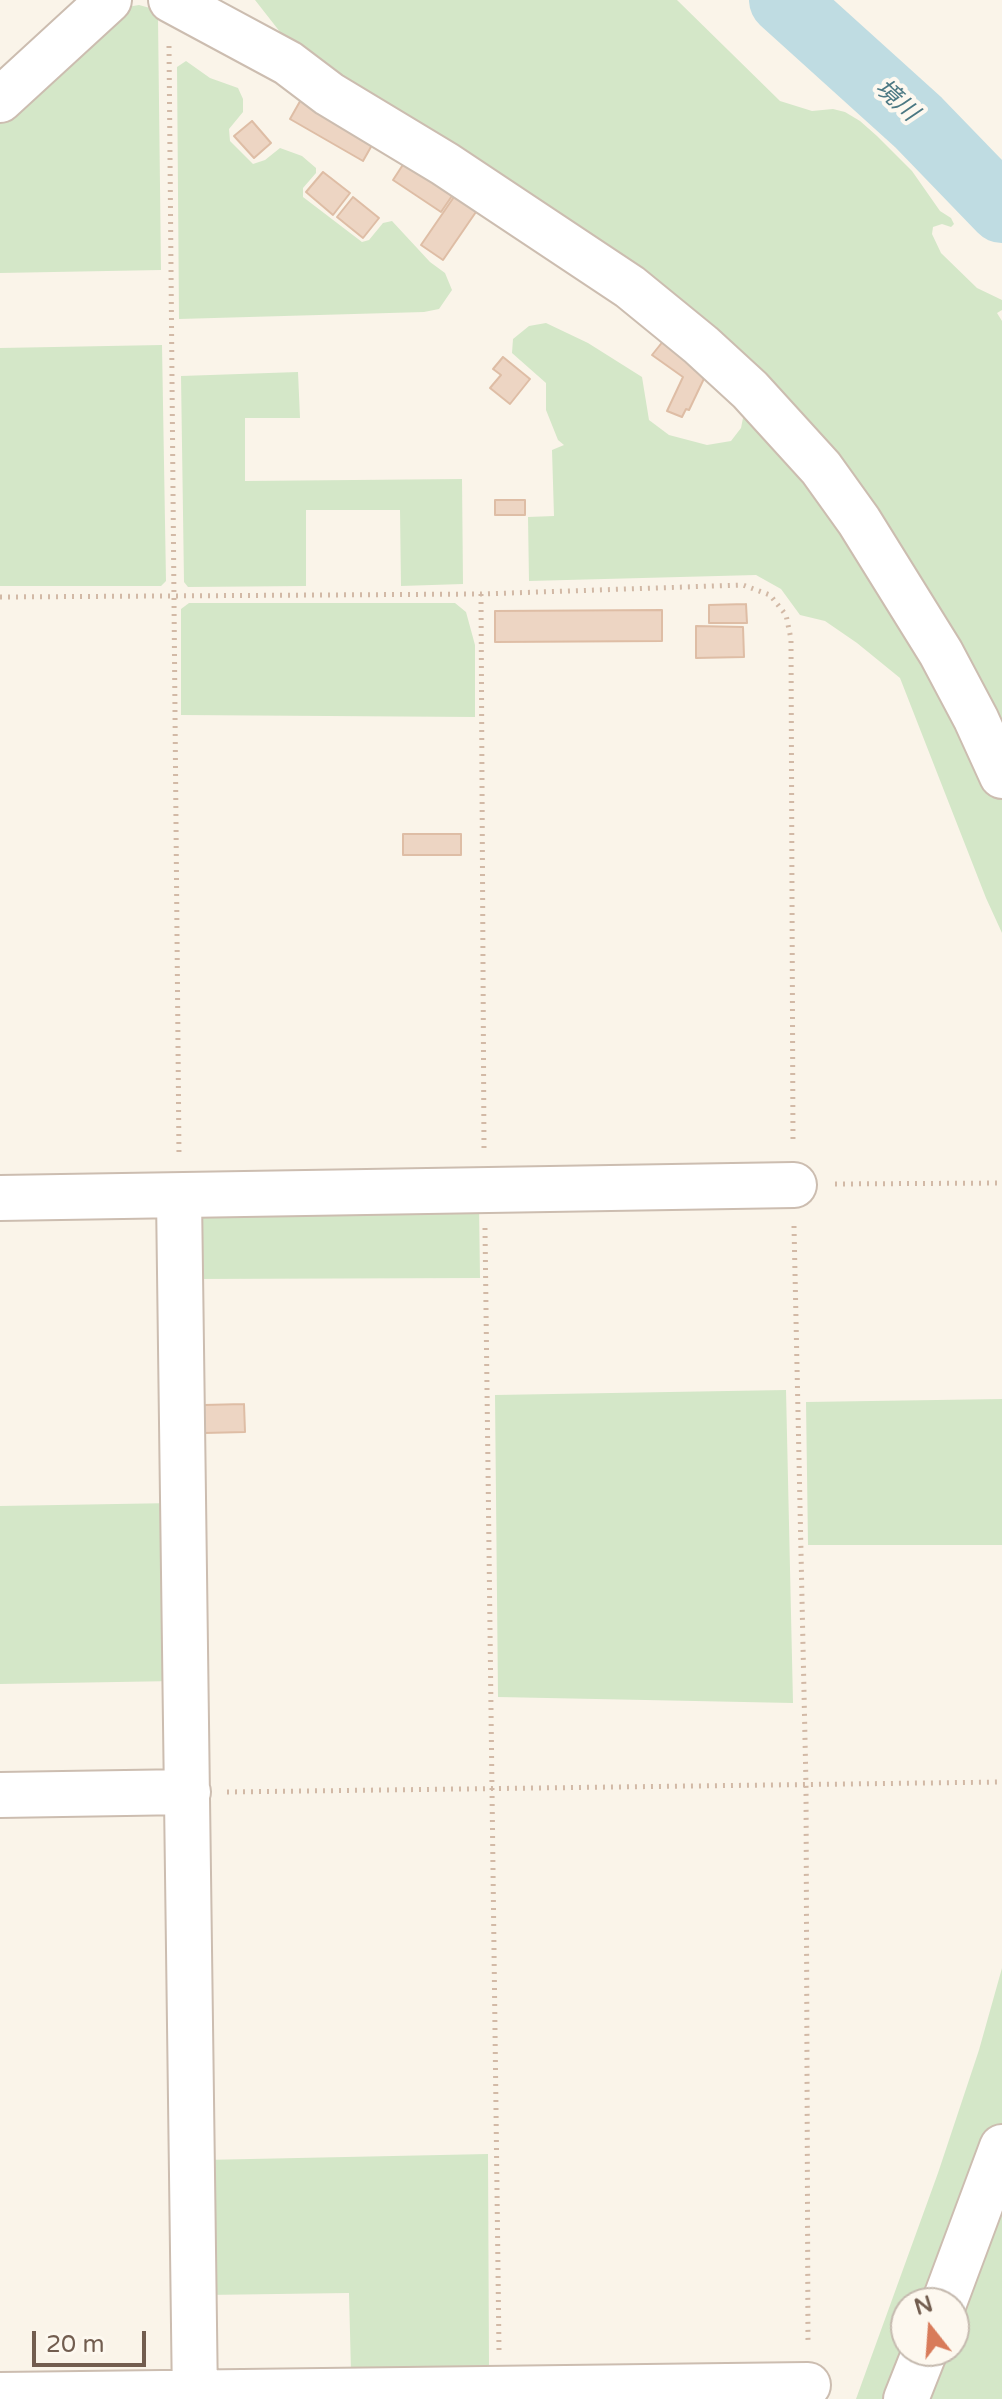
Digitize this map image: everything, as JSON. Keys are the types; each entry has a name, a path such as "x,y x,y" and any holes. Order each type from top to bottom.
{"street":[{"path":"235,0 288,63"},
{"path":"0,100 104,1"},
{"path":"172,1 288,63 329,94 445,164 630,287 750,390 821,468 859,521 941,653 1002,776"},
{"path":"0,1198 794,1185"},
{"path":"179,1197 195,2396"},
{"path":"0,1795 188,1792"},
{"path":"950,2287 1002,2147"},
{"path":"906,2399 919,2367"},
{"path":"0,2395 195,2396 808,2385"}],"path":[{"path":"172,1 168,34 179,1197"},
{"path":"0,597 481,594 743,585 770,595 786,615 791,639 794,1185 806,1785 808,2385"},
{"path":"481,594 484,1191 499,2389"},
{"path":"794,1185 1002,1183"},
{"path":"188,1792 1002,1782"}],"green space":[{"path":"255,0 677,0 780,101 812,111 833,109 845,112 877,136 912,171 940,211 951,218 954,224 951,227 942,224 933,227 932,234 941,253 977,288 1002,300 1002,310 997,313 1002,321 1002,742 780,400 302,60"},
{"path":"139,5 150,8 158,18 161,270 0,273 0,120 121,8"},
{"path":"186,61 210,78 238,88 243,99 243,112 229,129 230,141 253,164 265,160 280,148 302,156 316,168 316,173 303,188 303,197 362,242 369,240 383,223 392,221 430,262 445,273 452,290 439,309 424,312 179,319 177,67"},
{"path":"546,323 588,343 642,377 649,420 669,435 707,445 731,441 741,428 745,408 821,479 1002,793 1002,933 900,678 857,643 825,621 800,615 781,589 756,575 529,581 528,517 554,516 552,450 564,445 558,440 546,410 546,383 512,353 513,339 529,326"},
{"path":"162,345 166,581 161,586 0,586 0,348"},
{"path":"298,372 300,418 245,418 245,481 462,479 463,584 401,586 400,510 306,510 306,586 188,587 184,582 181,376"},
{"path":"189,603 455,603 466,612 475,645 475,717 181,715 181,609"},
{"path":"479,1204 480,1278 192,1279 199,1206"},
{"path":"786,1390 793,1703 498,1697 495,1395"},
{"path":"1002,1399 1002,1545 808,1545 806,1402"},
{"path":"175,1503 176,1681 0,1684 0,1506"},
{"path":"1002,1968 1002,2123 953,2264 939,2287 897,2287 938,2173 979,2050"},
{"path":"488,2154 489,2366 481,2372 351,2372 349,2293 206,2295 203,2160"},
{"path":"1002,2179 1002,2399 921,2399 935,2367 970,2367 970,2287 966,2287"},
{"path":"890,2305 890,2367 901,2367 891,2399 856,2399"}],"building":[{"path":"303,96 376,138 363,161 290,119"},
{"path":"252,121 271,143 254,158 234,136"},
{"path":"406,160 454,193 441,212 393,180"},
{"path":"323,172 350,193 333,215 306,192"},
{"path":"456,194 478,209 443,260 421,245"},
{"path":"353,197 379,218 363,238 337,217"},
{"path":"668,335 710,366 689,410 686,409 682,417 667,411 683,377 652,355"},
{"path":"503,357 530,379 510,404 490,388 501,375 493,369"},
{"path":"495,500 525,500 525,515 495,515"},
{"path":"746,604 747,623 709,623 709,605"},
{"path":"662,610 662,641 495,642 495,611"},
{"path":"696,626 743,627 744,657 696,658"},
{"path":"403,834 461,834 461,855 403,855"},
{"path":"244,1404 245,1432 204,1433 204,1405"}],"waterway":[{"name":"境川","path":"783,0 918,122 1002,209"}]}
